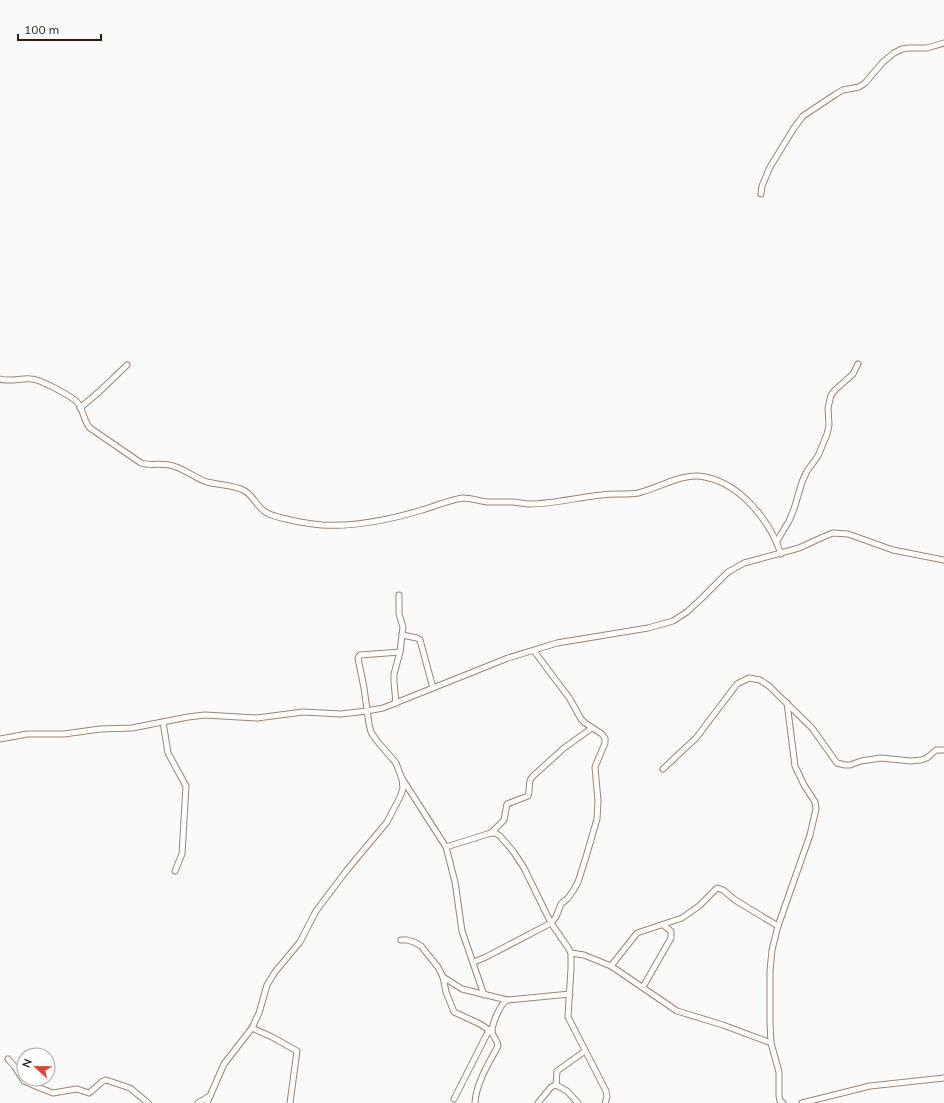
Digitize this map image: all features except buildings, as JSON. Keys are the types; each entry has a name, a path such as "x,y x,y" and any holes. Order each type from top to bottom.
{"street":[{"path":"761,194 762,186 770,167 803,116 843,90 859,87 865,83 883,62 894,53 902,49 927,48 944,43"},
{"path":"777,541 789,521 802,482 818,456 827,434 829,426 828,408 831,395 853,374 858,364"},
{"path":"80,408 127,365"},
{"path":"0,379 31,379 39,381 75,400 90,428 141,463 148,465 168,464 180,468 206,482 245,491 270,516 278,518 320,525 348,525 376,522 463,498 489,502 530,504 566,501 602,495 637,493 653,489 675,480 697,475 716,480 730,486 742,494 768,526 777,541 781,554"},
{"path":"0,739 27,734 64,734 100,729 132,728 205,715 256,718 303,712 341,714 367,711 396,703 508,658 557,643 648,628 673,621 698,603 728,572 755,560 781,554 808,545 822,537 833,534 840,533 856,536 893,550 944,560"},
{"path":"396,703 394,674 400,652 402,635 399,595"},
{"path":"402,635 420,640 433,688"},
{"path":"474,962 486,958 551,923 556,917 561,904 571,895 578,882 597,819 598,801 595,767 606,740 602,734 581,719 570,699 534,651"},
{"path":"400,652 358,656 369,724 371,732 396,763 402,779 446,847 455,882 462,931 474,962 484,995"},
{"path":"663,769 696,738 737,684 749,678 760,680 769,686 812,728 837,762 845,765 861,760 881,758 912,761 920,760 927,758 936,750 944,750"},
{"path":"779,1102 778,1072 772,1043 770,1023 770,971 772,950 778,926 810,835 816,809 815,802 804,785 795,766 786,703"},
{"path":"163,722 168,753 186,786 182,854 175,871"},
{"path":"491,833 504,820 507,804 528,796 530,793 529,782 532,777 564,748 592,728"},
{"path":"207,1103 224,1064 252,1028 259,1013 267,985 275,972 300,942 316,911 386,822 403,789 402,779"},
{"path":"446,847 495,833 500,836 513,851 524,868 551,923 571,953 568,1017 606,1090 607,1097 605,1103"},
{"path":"611,966 637,933 682,918 699,906 717,888 723,890 734,900 778,926"},
{"path":"643,987 671,938 671,931 663,925"},
{"path":"401,940 414,942 421,946 438,967 443,977 446,992 453,1011 458,1015 480,1024 491,1031 498,1043 477,1092 475,1103"},
{"path":"571,953 584,955 611,966 677,1011 723,1025 772,1043"},
{"path":"443,977 462,989 507,1000 570,994"},
{"path":"454,1099 491,1031 500,1008 507,1000"},
{"path":"252,1028 297,1051 290,1103"},
{"path":"556,1085 557,1071 585,1051"},
{"path":"8,1059 24,1081 49,1092 56,1093 77,1089 89,1093 106,1080 130,1088 148,1103"},
{"path":"802,1103 870,1086 944,1078"},
{"path":"538,1103 552,1087 556,1085"},
{"path":"556,1085 567,1091 578,1103"},
{"path":"198,1103 210,1096"}]}
